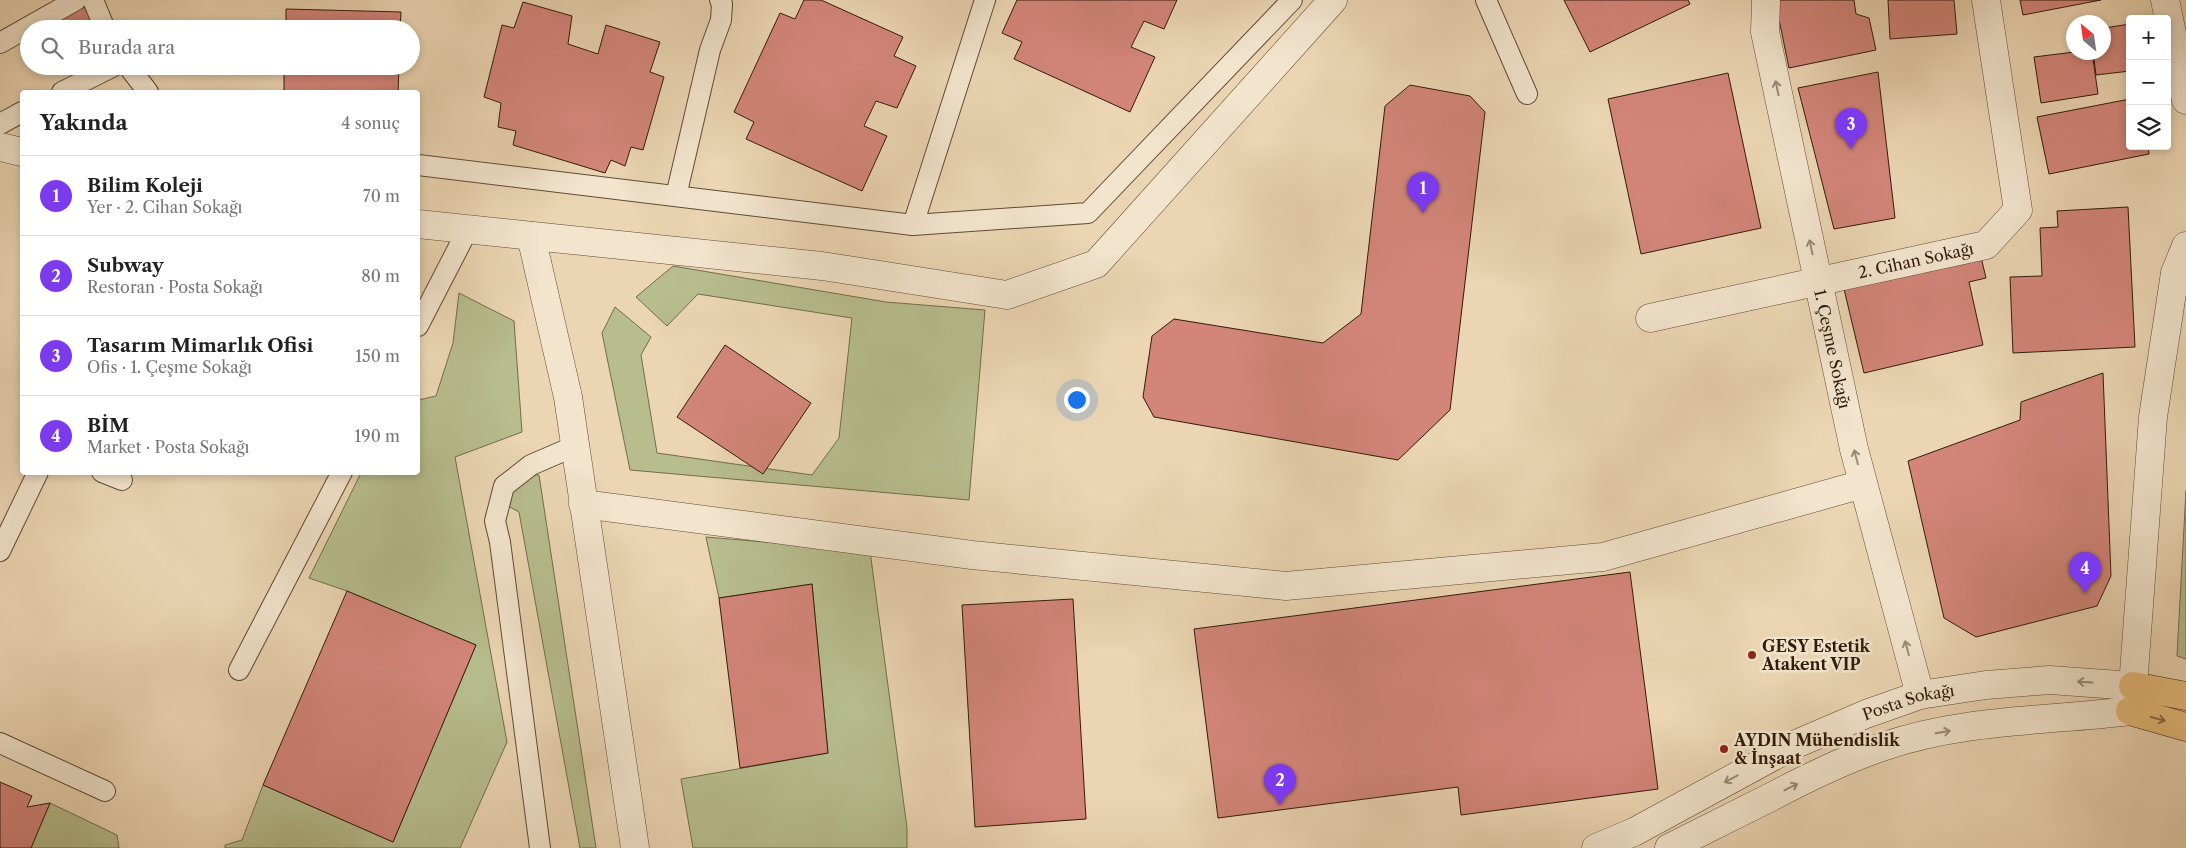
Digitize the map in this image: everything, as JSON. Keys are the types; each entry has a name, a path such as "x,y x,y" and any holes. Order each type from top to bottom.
{"main road":[{"path":"2132,699 2186,696"},
{"path":"2132,699 2186,726"}],"street":[{"path":"420,224 822,266 1007,295 1096,264 1333,0"},
{"name":"1. Çeşme Sokağı","path":"1766,0 1765,32 1854,449 1920,695"},
{"name":"2. Cihan Sokağı","path":"1650,318 1986,245 2018,210 1986,0"},
{"path":"2165,0 2186,100"},
{"path":"0,147 20,152"},
{"path":"532,236 568,396 635,848"},
{"path":"1669,848 1702,841 1828,768 1883,746 1928,734 2132,699 2153,417 2175,273 2186,246"},
{"path":"583,504 972,555 1286,586 1603,558 1864,484"},
{"name":"Posta Sokağı","path":"1596,848 1634,832 1796,744 1866,714 1920,695 1986,685 2050,680 2132,699"},
{"path":"1683,805 1702,841"}],"lane":[{"path":"41,20 76,0"},
{"path":"93,0 101,20"},
{"path":"676,196 710,50 721,20 722,4 720,0"},
{"path":"913,225 985,0"},
{"path":"420,165 913,225 1088,212 1292,0"},
{"path":"1486,0 1527,94"},
{"path":"0,43 20,32"},
{"path":"66,90 96,75"},
{"path":"135,75 146,90"},
{"path":"0,124 20,113"},
{"path":"420,322 468,229"},
{"path":"540,848 500,542 495,521 504,486 531,465 574,446"},
{"path":"0,551 37,475"},
{"path":"110,475 122,480"},
{"path":"239,670 340,475"},
{"path":"0,743 105,791"}],"green space":[{"path":"673,266 886,302 985,310 969,500 630,470 602,333 615,307 651,337 641,355 657,453 812,475 839,438 852,318 698,294 667,326 636,297"},
{"path":"459,293 514,321 522,432 455,457 507,742 460,848 225,848 225,845 242,840 263,785 393,842 476,645 347,591 309,578 360,475 420,475 420,400 436,396 453,343"},
{"path":"539,475 596,848 580,848 519,512 491,497 511,476"},
{"path":"2186,490 2186,659 2177,656"},
{"path":"706,537 870,551 907,828 907,848 693,848 681,779 828,753 812,584 719,598"},
{"path":"50,803 117,835 119,848 31,848"}],"building":[{"path":"804,0 821,0 903,37 894,56 916,66 897,108 876,101 864,126 887,136 862,191 746,139 754,122 734,112 780,13 795,19"},
{"path":"1017,0 1177,0 1164,29 1144,21 1131,47 1155,57 1130,112 1014,59 1022,42 1002,33"},
{"path":"1564,0 1688,0 1690,4 1590,52"},
{"path":"1775,0 1854,0 1856,14 1869,18 1876,50 1789,68"},
{"path":"1888,0 1954,0 1957,34 1890,39"},
{"path":"2020,0 2101,0 2023,15"},
{"path":"523,2 572,16 568,44 598,54 606,25 660,42 650,72 664,77 643,150 631,147 625,166 611,160 605,173 513,145 516,131 498,127 501,103 484,97 502,25 514,28"},
{"path":"84,6 91,20 56,20"},
{"path":"286,9 401,12 401,20 286,20"},
{"path":"2126,25 2126,71 2096,75 2094,60 2111,60 2111,27"},
{"path":"2066,53 2066,60 2093,60 2098,94 2041,103 2034,57"},
{"path":"1878,72 1895,218 1834,229 1798,88"},
{"path":"1728,73 1761,228 1641,254 1608,99"},
{"path":"284,75 399,75 398,90 284,90"},
{"path":"1410,85 1470,96 1485,112 1450,410 1398,460 1154,417 1143,397 1152,336 1174,319 1323,343 1361,314 1385,106"},
{"path":"2126,100 2126,150 2148,150 2149,154 2049,174 2037,117"},
{"path":"2128,207 2135,347 2013,353 2010,277 2042,276 2040,228 2058,227 2057,211"},
{"path":"1981,257 1986,278 1969,282 1983,345 1864,373 1844,289"},
{"path":"725,345 811,403 763,474 677,417"},
{"path":"2103,373 2111,576 2097,606 1976,637 1944,618 1908,461 2020,420 2021,402"},
{"path":"1630,572 1658,789 1461,815 1458,787 1218,818 1194,629"},
{"path":"812,584 828,753 740,768 719,598"},
{"path":"347,591 476,645 393,842 263,785"},
{"path":"1073,599 1086,819 975,827 962,605"},
{"path":"0,782 32,796 27,807 50,803 31,848 0,848"}],"place":[{"name":"Tasarım Mimarlık Ofisi","path":"1851,149"},
{"name":"Bilim Koleji","path":"1423,213"},
{"name":"BİM","path":"2085,593"},
{"name":"GESY Estetik Atakent VIP","path":"1752,655"},
{"name":"AYDIN Mühendislik & İnşaat","path":"1724,749"},
{"name":"Subway","path":"1280,805"}]}
